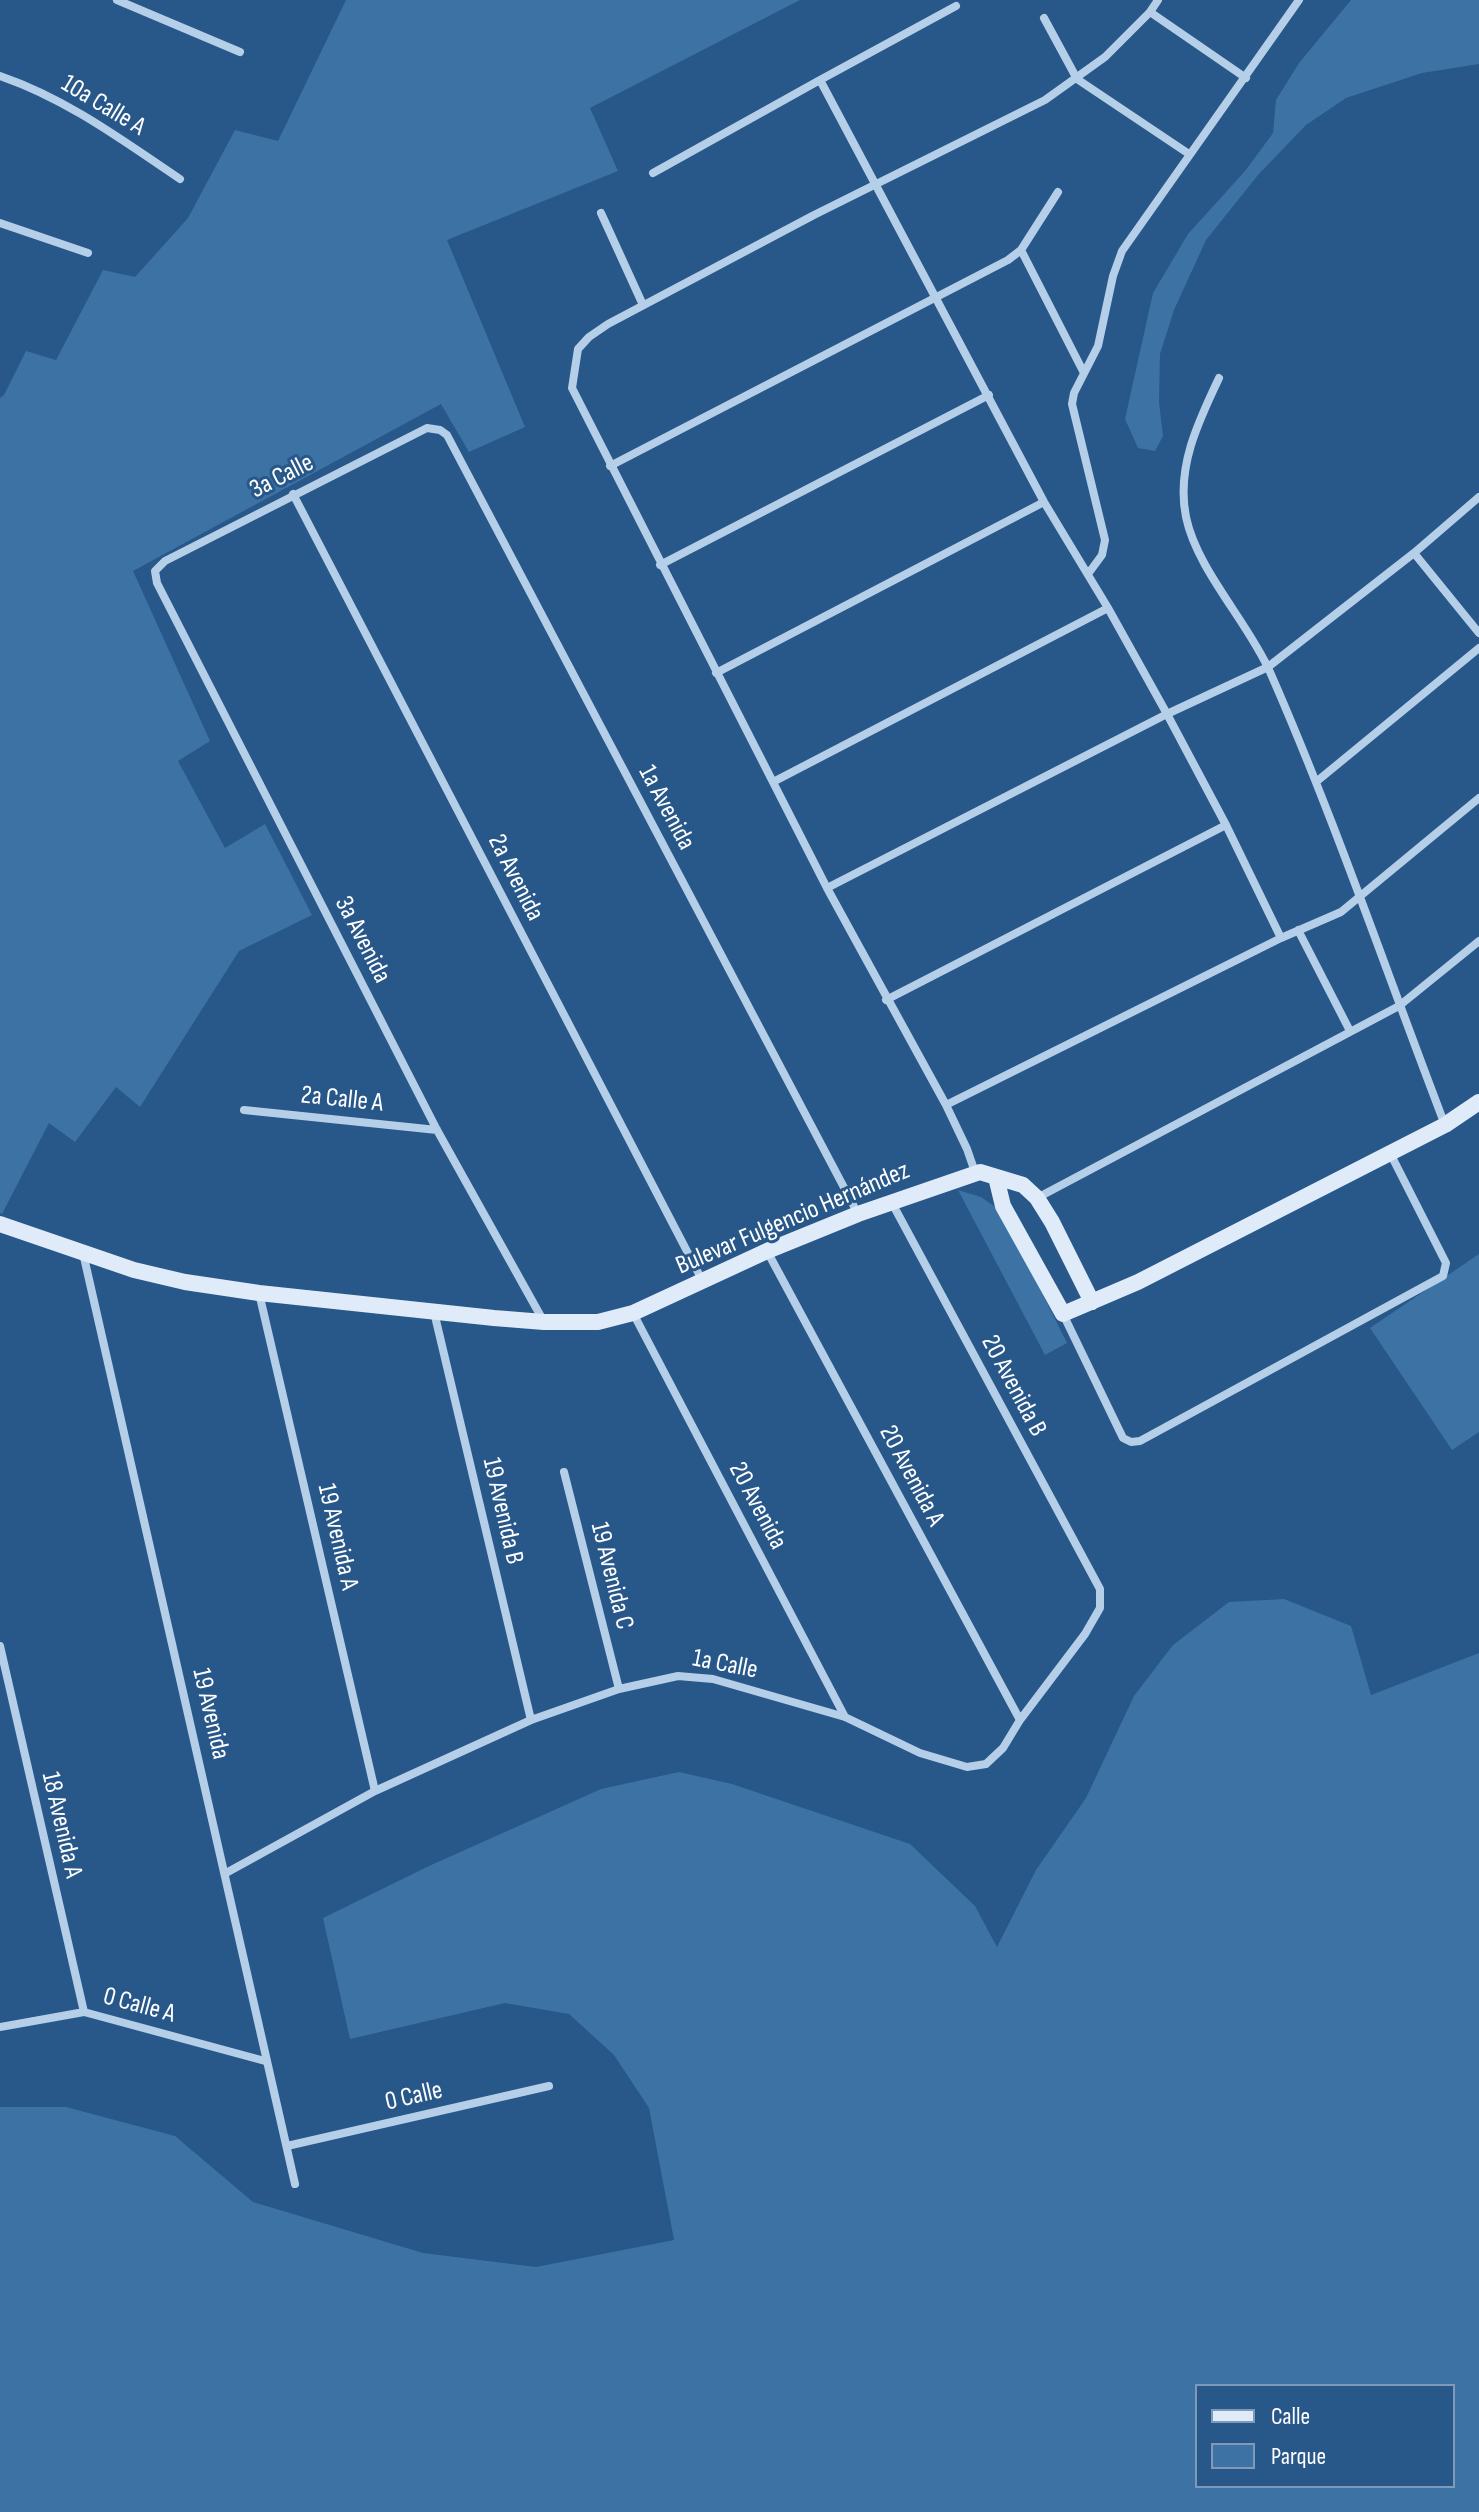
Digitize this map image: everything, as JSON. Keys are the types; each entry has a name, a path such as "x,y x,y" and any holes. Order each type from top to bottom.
{"street":[{"path":"117,0 240,52"},
{"path":"1092,1302 1037,1198 1023,1185 975,1172 946,1105 827,888 610,466 572,388 573,368 578,349 589,337 643,305 1045,100 1105,57 1158,0"},
{"path":"1088,574 1102,555 1105,540 1073,417 1074,393 1098,346 1113,276 1122,251 1298,0"},
{"path":"653,173 956,6"},
{"path":"1150,12 1246,78"},
{"path":"1044,18 1077,79 1189,154"},
{"name":"10a Calle A","path":"0,76 74,108 180,179"},
{"path":"820,80 1044,502 1167,714 1281,938"},
{"path":"610,466 1008,260 1021,250 1058,192"},
{"path":"601,213 643,305"},
{"path":"0,223 88,253"},
{"path":"1021,250 1084,373"},
{"path":"1219,378 1200,416 1187,456 1183,494 1191,538 1268,667 1316,782 1445,1125"},
{"path":"660,565 989,395"},
{"name":"3a Calle","path":"155,571 165,561 293,494 421,430 433,428"},
{"name":"1a Avenida","path":"433,428 447,435 858,1214"},
{"name":"2a Avenida","path":"293,494 703,1281"},
{"path":"827,888 1167,714 1268,667 1414,553 1479,497"},
{"path":"716,673 1044,502"},
{"path":"1414,553 1479,633"},
{"name":"3a Avenida","path":"155,571 157,583 437,1130 544,1322"},
{"path":"773,782 1108,608"},
{"path":"1316,782 1479,648"},
{"path":"946,1105 1281,938 1341,912 1479,798"},
{"path":"886,1000 1226,825"},
{"path":"1298,930 1350,1031"},
{"path":"1037,1198 1399,1006 1479,941"},
{"path":"1063,1314 1138,1282 1445,1125 1479,1102"},
{"name":"2a Calle A","path":"244,1110 437,1130"},
{"path":"996,1177 1003,1206 1063,1314 1123,1438 1131,1442 1140,1441 1443,1276 1446,1263 1390,1153"},
{"name":"Bulevar Fulgencio Hernández","path":"0,1224 134,1270 185,1282 259,1293 544,1322 598,1322 633,1313 767,1251 891,1201 975,1172"},
{"name":"20 Avenida B","path":"891,1201 1100,1589"},
{"name":"20 Avenida A","path":"767,1251 1020,1720"},
{"name":"19 Avenida","path":"83,1253 295,2184"},
{"name":"19 Avenida A","path":"259,1293 375,1791"},
{"name":"19 Avenida B","path":"434,1311 531,1720"},
{"name":"20 Avenida","path":"633,1313 845,1717"},
{"name":"19 Avenida C","path":"564,1472 619,1689"},
{"name":"1a Calle","path":"226,1873 375,1791 531,1720 619,1689 678,1676 695,1676 775,1695 845,1717 920,1753 967,1767 986,1764 1003,1748 1020,1720 1085,1634 1100,1608 1100,1589"},
{"name":"18 Avenida A","path":"0,1646 84,2012"},
{"name":"0 Calle A","path":"0,2027 84,2012 265,2061"},
{"name":"0 Calle","path":"287,2146 549,2086"}],"green space":[{"path":"346,0 800,0 590,108 618,171 447,240 525,427 469,452 441,404 133,571 210,741 178,761 225,848 265,824 312,915 239,951 140,1107 116,1087 75,1142 49,1123 2,1214 0,398 26,351 56,360 103,270 135,277 188,218 235,130 278,141"},
{"path":"1351,0 1479,0 1479,64 1422,73 1346,98 1306,125 1258,175 1206,240 1174,310 1160,354 1159,402 1163,436 1155,451 1138,448 1125,419 1153,293 1188,234 1245,171 1273,133 1276,100 1299,63"},
{"path":"958,1190 981,1197 1001,1211 1067,1343 1045,1355"},
{"path":"1479,1254 1479,1432 1452,1450 1370,1328"},
{"path":"1284,1599 1351,1626 1371,1695 1479,1653 1479,2512 0,2512 0,2107 66,2107 175,2136 253,2202 423,2253 536,2267 674,2240 649,2108 614,2055 569,2014 505,2003 350,2039 323,1918 429,1866 601,1789 679,1772 732,1784 910,1844 975,1906 997,1947 1036,1870 1086,1798 1134,1696 1173,1645 1229,1602"}]}
